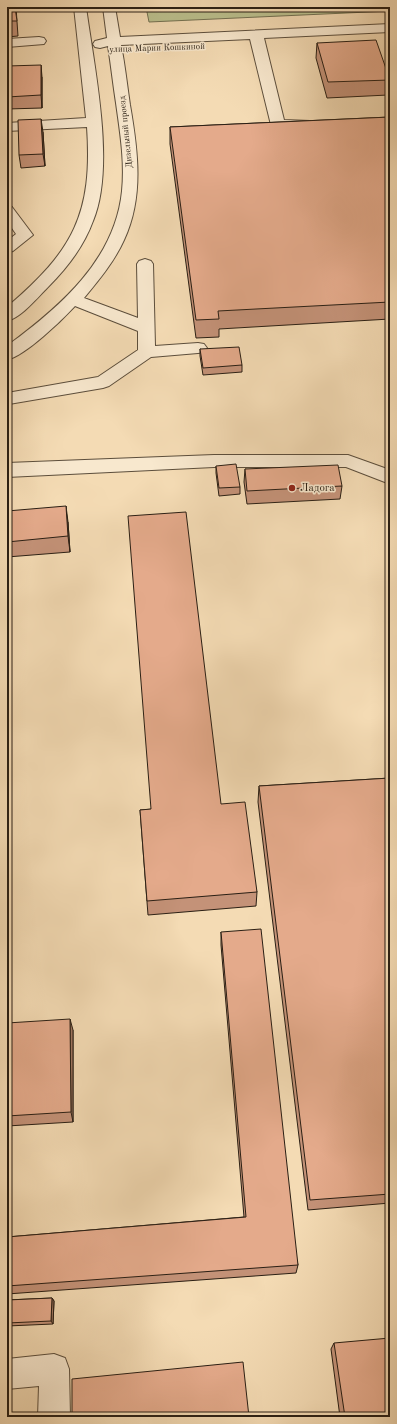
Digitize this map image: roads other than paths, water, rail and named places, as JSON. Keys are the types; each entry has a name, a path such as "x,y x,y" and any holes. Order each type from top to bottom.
{"street":[{"path":"7,316 31,295 59,266 79,236 90,207 95,179 96,152 86,48 80,7"},
{"name":"Дизельный проезд","path":"7,354 42,326 72,299 99,270 110,252 124,220 128,204 131,176 130,160 109,7"},
{"name":"улица Марии Кошкиной","path":"86,48 258,39 390,28"},
{"name":"улица Марии Кошкиной","path":"258,39 390,38"},
{"path":"258,39 278,125 318,124"},
{"path":"7,43 39,41"},
{"path":"7,127 93,122"},
{"path":"7,210 25,235 7,248"},
{"path":"145,264 147,352"},
{"path":"72,299 147,328"},
{"path":"9,398 103,382 147,352 198,348"},
{"path":"7,470 214,461 348,460 390,476"},
{"path":"7,1374 54,1369 54,1417"}],"place":[{"name":"Ладога","path":"292,488"}]}
